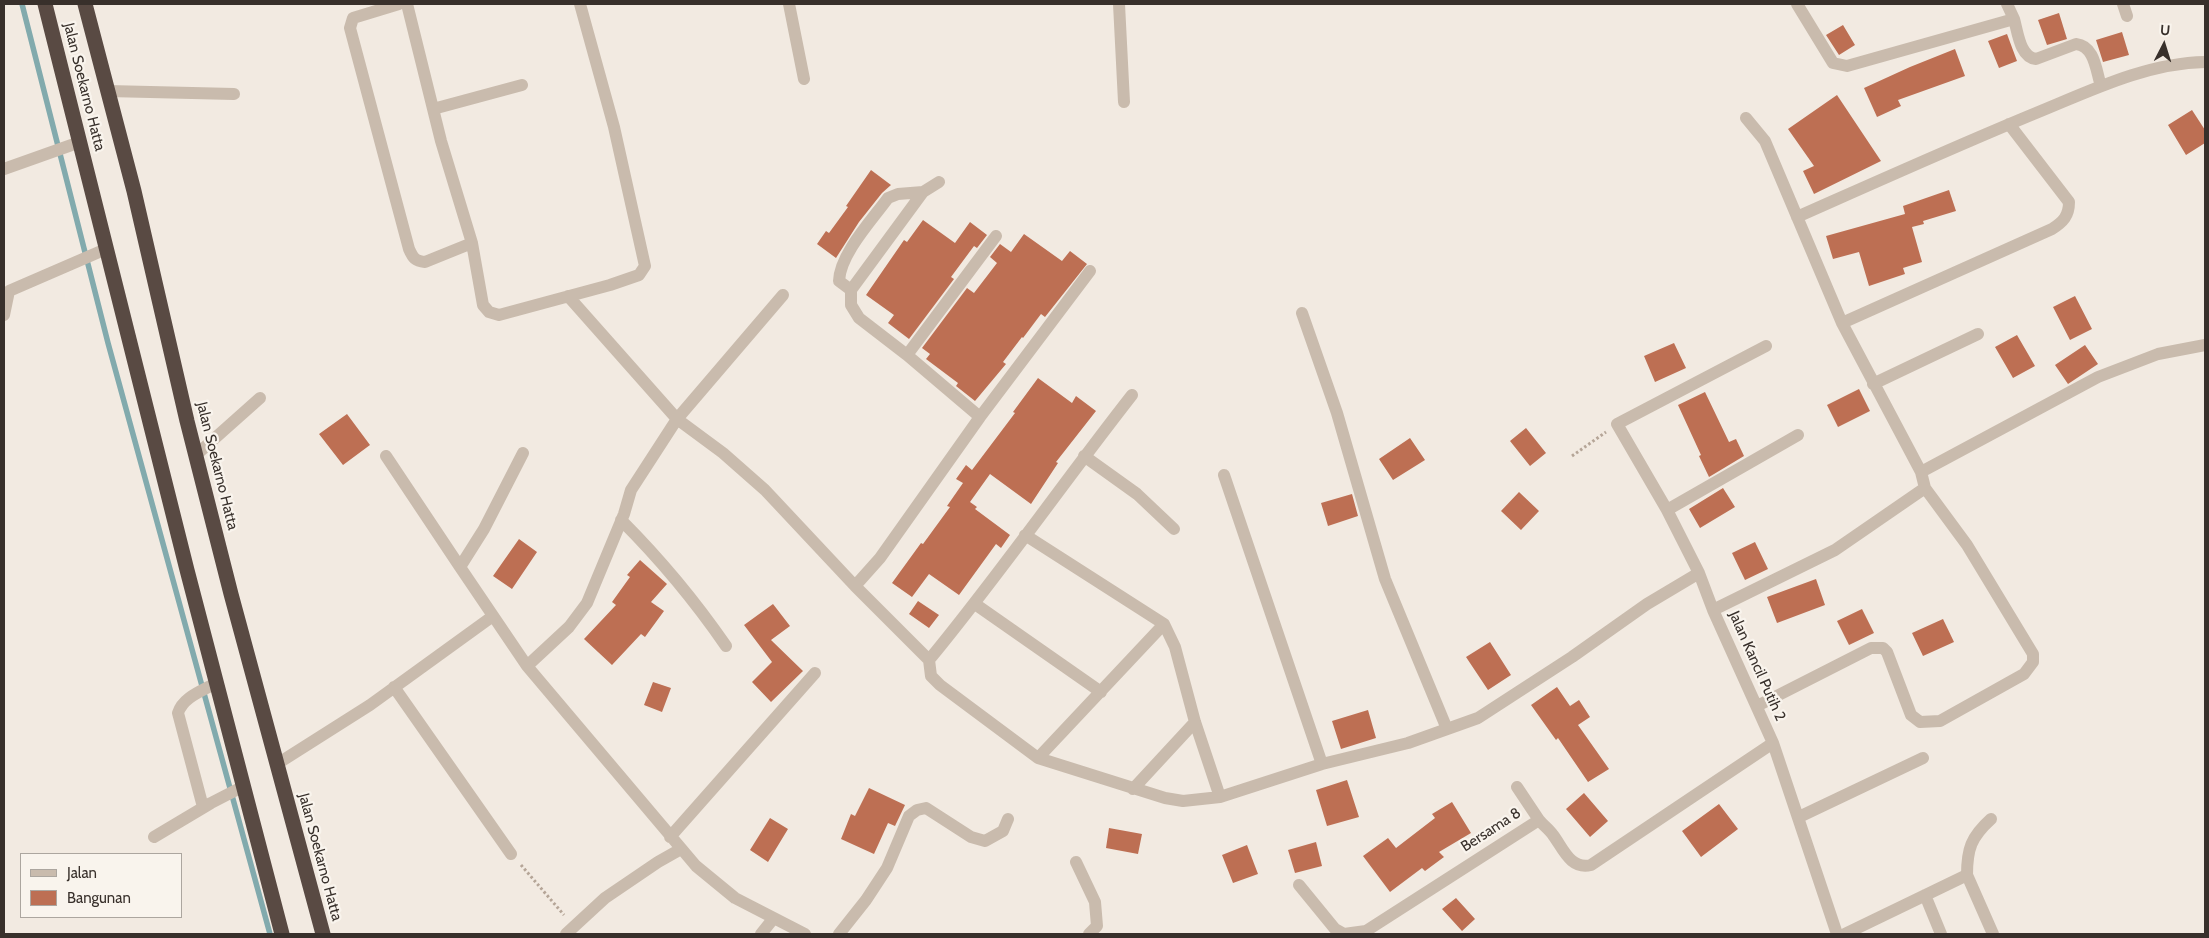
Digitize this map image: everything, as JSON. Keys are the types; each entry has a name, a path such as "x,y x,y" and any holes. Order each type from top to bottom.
{"highway":[{"name":"Jalan Soekarno Hatta","path":"45,4 74,145 101,252 282,934"},
{"name":"Jalan Soekarno Hatta","path":"85,4 134,191 196,455 276,764 323,934"}],"street":[{"path":"399,4 353,18 350,28 409,249 413,258 425,262 472,243"},
{"path":"407,4 433,109 472,243 483,305 489,312 499,315 610,285 638,275 645,266 614,127 580,4"},
{"path":"789,4 804,79"},
{"path":"1119,4 1124,102"},
{"path":"1797,4 1833,63 1839,66 1847,66 2014,19"},
{"path":"2007,4 2014,19 2025,54 2030,58 2036,59 2076,44 2083,45 2090,50 2101,86"},
{"path":"2123,4 2127,16"},
{"path":"1797,217 2128,75 2192,62 2205,62"},
{"path":"433,109 522,84"},
{"path":"108,91 234,94"},
{"path":"1746,118 1765,141 1842,324 1872,384 1921,472 1926,488 1967,545 2033,654 2032,662 2024,674 1940,721 1920,722 1912,715 1887,652 1883,648 1871,648 1756,706"},
{"path":"1842,324 2052,229 2063,222 2069,211 2069,202 2010,124"},
{"path":"4,169 46,152 74,145"},
{"path":"939,182 924,192 851,290 851,305 859,318 907,355 980,417"},
{"path":"851,290 839,281 844,260 888,198 898,194 924,192"},
{"path":"907,355 996,236"},
{"path":"4,316 9,291 101,252"},
{"path":"854,586 880,558 980,417 1090,271"},
{"path":"527,666 569,627 587,603 621,520 631,490 677,419 784,295"},
{"path":"568,296 677,419 723,453 765,490 854,586 929,660 931,676 940,685 1038,758 1166,798 1183,801 1220,797 1322,764 1408,743 1478,718 1572,657 1647,604 1699,573"},
{"path":"1302,313 1337,413 1386,578 1447,729"},
{"path":"1872,384 1978,334"},
{"path":"1921,472 2098,377 2158,354 2205,345"},
{"path":"1617,424 1766,346"},
{"path":"929,660 975,604 1084,456 1132,395"},
{"path":"196,455 260,398"},
{"name":"Jalan Kancil Putih 2","path":"1617,424 1667,510 1699,573 1713,610 1774,743 1837,934"},
{"path":"1667,510 1798,435"},
{"path":"460,567 484,529 523,453"},
{"path":"386,456 527,666 670,837 696,866 735,898 805,934"},
{"path":"1084,456 1138,494 1174,529"},
{"path":"1224,475 1322,764"},
{"path":"1713,610 1835,550 1926,488"},
{"path":"621,520 644,543 701,611 726,646"},
{"path":"1025,535 1164,624 1175,648 1195,722 1220,797"},
{"path":"975,604 1101,692"},
{"path":"276,764 370,704 493,616"},
{"path":"1038,758 1164,624"},
{"path":"670,837 815,673"},
{"path":"203,807 178,713 180,705 186,700 216,683"},
{"path":"394,687 511,854"},
{"path":"1133,789 1195,722"},
{"name":"Bersama 8","path":"1299,885 1335,929 1344,934 1366,931 1539,820 1552,833 1568,858 1576,864 1591,865 1774,743"},
{"path":"1799,817 1923,758"},
{"path":"154,838 203,807 244,786"},
{"path":"1517,787 1539,820"},
{"path":"839,934 866,900 887,868 909,816 917,810 926,808 971,837 985,841 1003,832 1008,819"},
{"path":"1991,819 1983,826 1969,848 1967,854 1967,875 1993,934"},
{"path":"570,931 605,898 658,862 681,849"},
{"path":"1076,862 1095,902 1097,926 1089,934"},
{"path":"1845,934 1967,875"},
{"path":"1925,895 1941,934"},
{"path":"761,934 773,919"}],"path":[{"path":"1572,456 1617,424"},
{"path":"511,854 570,931"}],"building":[{"path":"2059,13 2067,39 2047,45 2038,20"},
{"path":"1843,25 1855,45 1839,55 1826,35"},
{"path":"2122,32 2129,55 2103,62 2096,40"},
{"path":"2007,34 2017,61 1999,68 1988,41"},
{"path":"1955,49 1965,76 1898,100 1901,106 1877,117 1864,88"},
{"path":"1837,95 1881,161 1814,194 1803,171 1814,166 1788,129"},
{"path":"2192,110 2205,130 2205,143 2186,155 2168,125"},
{"path":"871,170 891,185 882,193 859,222 836,258 817,244 826,231 829,233 848,207 846,206"},
{"path":"1949,190 1956,211 1923,221 1924,224 1912,227 1922,262 1903,268 1905,274 1869,286 1859,252 1833,259 1826,236 1905,214 1903,206"},
{"path":"923,220 955,243 970,222 987,235 977,248 974,246 951,277 954,279 909,339 888,323 894,315 866,295 904,240 907,242"},
{"path":"1024,234 1062,261 1070,251 1087,264 1045,317 1041,314 1022,337 1003,362 1006,364 975,401 956,386 958,383 926,359 930,354 922,348 967,288 974,293 997,263 990,257 1000,244 1011,252"},
{"path":"2075,296 2092,329 2070,340 2053,307"},
{"path":"2017,335 2035,366 2013,378 1995,347"},
{"path":"1674,343 1686,368 1655,382 1644,356"},
{"path":"2085,345 2098,364 2068,384 2055,365"},
{"path":"1038,378 1072,403 1076,396 1096,411 1056,462 1058,463 1031,504 990,474 970,502 977,507 975,509 1010,535 1001,548 996,544 959,595 929,574 912,597 892,583 950,507 947,506 963,483 956,479 966,465 972,470 1015,413 1013,412"},
{"path":"1859,389 1870,411 1838,427 1827,405"},
{"path":"1705,392 1729,442 1736,439 1744,456 1709,477 1678,405"},
{"path":"347,414 370,445 343,465 319,434"},
{"path":"1526,428 1546,453 1530,466 1510,441"},
{"path":"1410,438 1425,460 1393,480 1379,459"},
{"path":"1723,488 1735,507 1700,528 1689,509"},
{"path":"1519,492 1539,511 1521,530 1501,511"},
{"path":"1352,494 1358,516 1328,526 1321,503"},
{"path":"519,539 537,552 512,589 493,576"},
{"path":"1755,542 1768,569 1745,580 1732,553"},
{"path":"640,560 667,584 651,602 664,611 645,637 641,634 612,665 584,639 616,605 612,602 630,577 627,575"},
{"path":"1816,579 1825,605 1777,623 1767,597"},
{"path":"918,601 939,615 929,628 909,614"},
{"path":"773,604 790,626 771,640 803,671 771,702 752,682 772,662 744,625"},
{"path":"1862,609 1874,633 1849,645 1837,621"},
{"path":"1943,619 1954,642 1923,656 1912,633"},
{"path":"1490,642 1511,675 1488,690 1466,657"},
{"path":"653,682 671,688 662,712 644,705"},
{"path":"1557,687 1570,706 1579,700 1590,717 1578,725 1609,769 1588,782 1558,738 1556,740 1531,705"},
{"path":"1368,710 1376,738 1341,749 1332,721"},
{"path":"1347,780 1359,817 1327,826 1316,790"},
{"path":"869,788 905,805 895,826 888,823 874,854 841,839 851,814 855,816"},
{"path":"1584,793 1608,821 1590,837 1566,809"},
{"path":"1452,802 1471,833 1439,852 1444,857 1425,871 1422,868 1390,892 1363,856 1388,838 1396,848 1435,818 1432,814"},
{"path":"1719,804 1738,829 1701,857 1682,831"},
{"path":"770,818 788,829 768,862 750,850"},
{"path":"1109,828 1142,834 1138,854 1106,848"},
{"path":"1316,842 1322,866 1295,873 1288,850"},
{"path":"1247,845 1258,874 1233,883 1222,855"},
{"path":"1456,898 1475,919 1462,931 1442,909"}],"waterway":[{"path":"22,4 108,343 270,934"}]}
